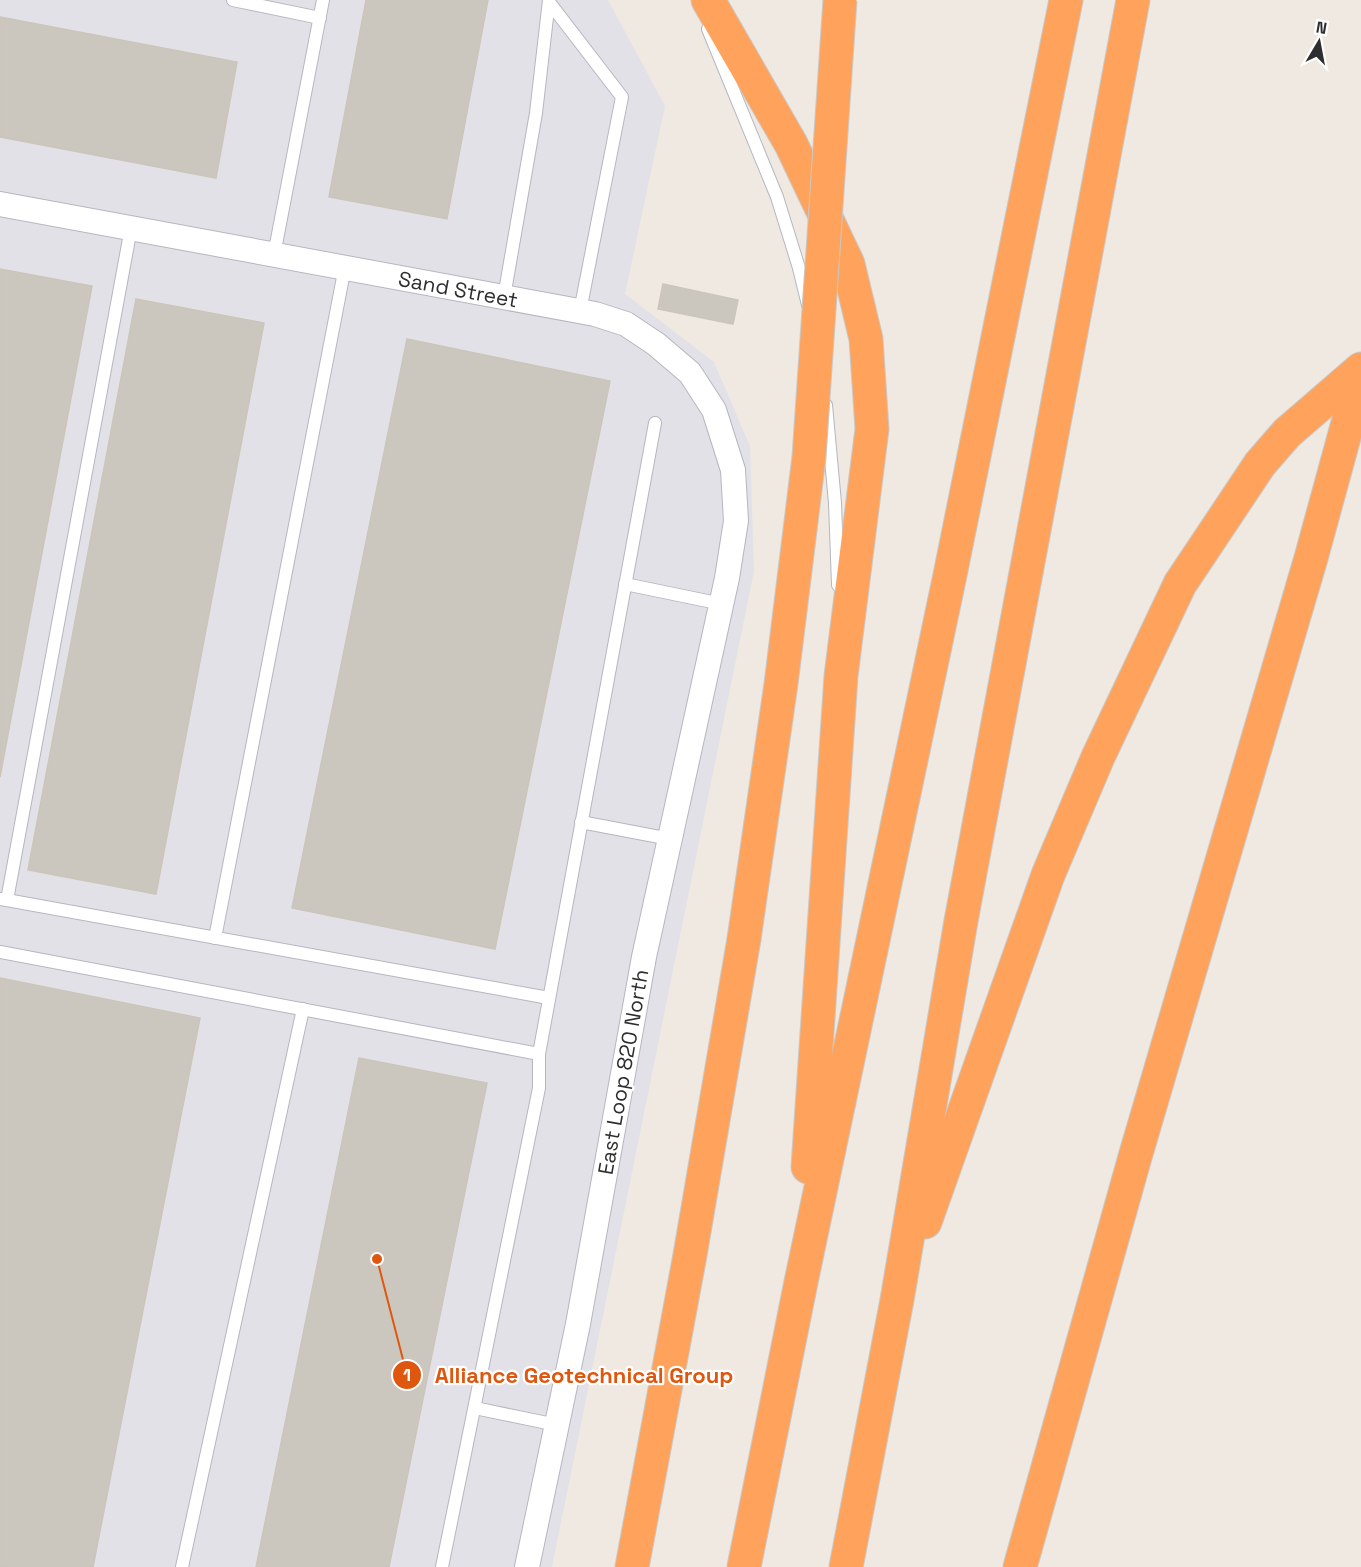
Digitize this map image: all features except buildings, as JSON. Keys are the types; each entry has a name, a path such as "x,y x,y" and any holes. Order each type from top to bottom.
{"highway":[{"path":"632,1567 690,1255 744,939 781,684 809,457 840,0"},
{"path":"744,1567 801,1282 948,587 1066,0"},
{"path":"846,1567 897,1300 963,909 1133,0"},
{"path":"702,8 790,144 848,264 866,339 872,429 841,676 801,1282"},
{"path":"897,1300 1048,875 1098,758 1180,584 1260,464 1287,433 1361,369"},
{"path":"1020,1567 1135,1157 1311,558 1361,375"}],"street":[{"name":"Sand Street","path":"0,204 580,311 626,324 656,344 690,373 714,410 733,470 736,521 727,578"},
{"name":"East Loop 820 North","path":"527,1567 578,1324 644,957 727,578"}],"lane":[{"path":"233,0 320,18"},
{"path":"274,255 324,0"},
{"path":"504,297 536,113 549,1"},
{"path":"549,1 622,97 580,311"},
{"path":"702,8 777,197 799,268 813,326 824,384 831,443 841,676"},
{"path":"131,228 3,899 549,998"},
{"path":"215,938 345,267"},
{"path":"442,1567 539,1088 539,1054 655,423"},
{"path":"625,584 722,604"},
{"path":"581,822 670,838"},
{"path":"0,952 539,1054"},
{"path":"182,1567 303,1009"},
{"path":"475,1408 556,1425"}],"shaded area":[{"path":"0,0 608,0 665,106 625,294 714,362 750,446 754,571 552,1567 0,1567"}],"place":[{"name":"Alliance Geotechnical Group","path":"377,1259"}]}
